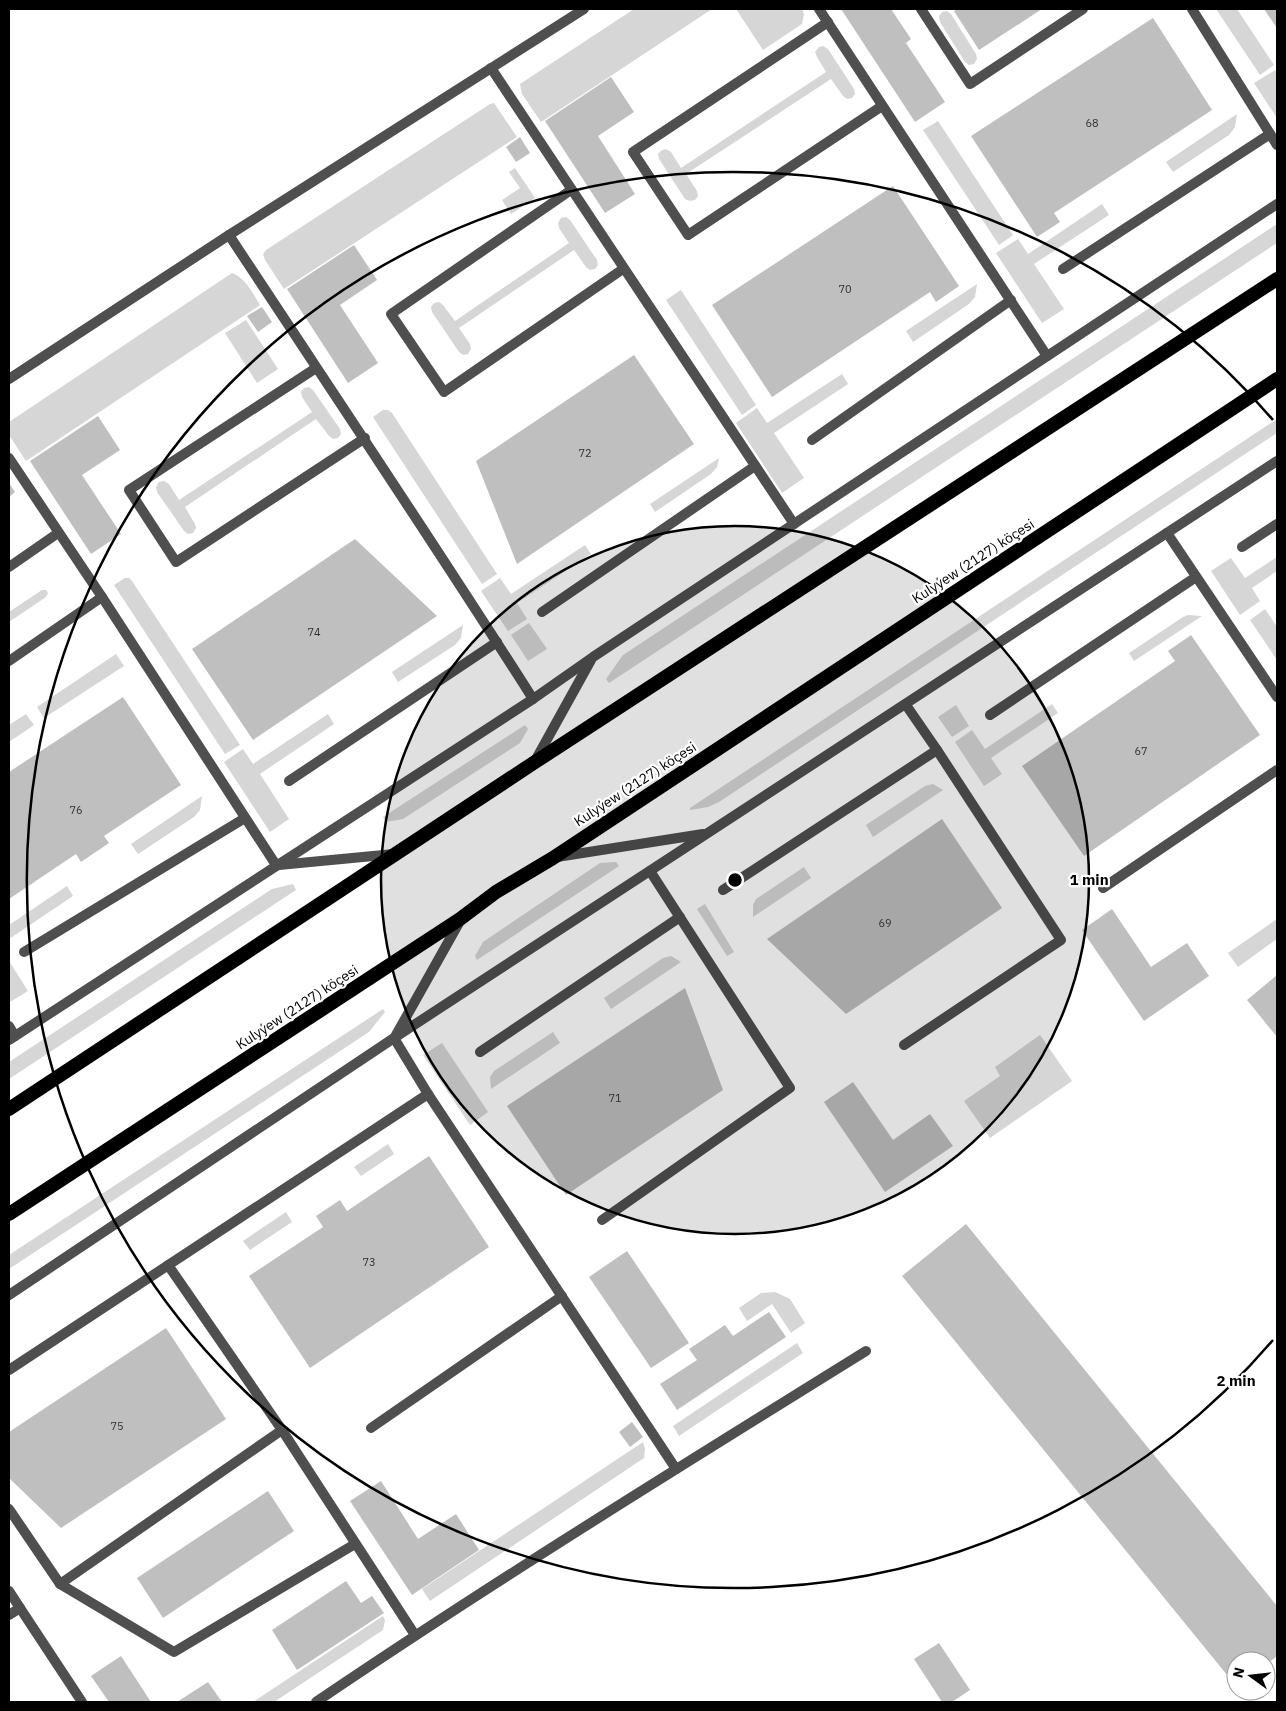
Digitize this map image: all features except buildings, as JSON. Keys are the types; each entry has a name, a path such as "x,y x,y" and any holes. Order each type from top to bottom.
{"highway":[{"path":"9,1109 535,762 1277,279"},
{"name":"Kulyýew (2127) köçesi","path":"9,1214 460,919 496,892 553,858 1277,379"}],"street":[{"path":"9,379 584,9"},
{"path":"819,9 1047,356"},
{"path":"921,9 970,84 1083,9"},
{"path":"1192,9 1277,145"},
{"path":"828,22 633,152 688,235 882,106"},
{"path":"491,68 794,524"},
{"path":"1063,269 1270,134"},
{"path":"571,190 391,314 444,392 623,268"},
{"path":"9,1026 12,1038 533,699 593,657 1277,204"},
{"path":"229,236 364,438 533,699"},
{"path":"812,440 1011,300"},
{"path":"316,368 130,490 176,562 364,438"},
{"path":"9,458 102,597 276,865"},
{"path":"9,1295 394,1038 1277,462"},
{"path":"542,612 755,466"},
{"path":"1242,546 1277,524"},
{"path":"9,567 58,533"},
{"path":"1167,534 1277,697"},
{"path":"990,715 1196,577"},
{"path":"9,661 102,597"},
{"path":"290,781 497,642"},
{"path":"535,762 593,657"},
{"path":"904,1045 1061,940 906,704"},
{"path":"722,890 937,750"},
{"path":"1103,888 1277,770"},
{"path":"24,952 245,818"},
{"path":"553,858 705,834"},
{"path":"276,865 395,854"},
{"path":"602,1220 790,1088 650,871"},
{"path":"480,1052 680,917"},
{"path":"394,1038 460,919"},
{"path":"394,1038 428,1094 676,1469"},
{"path":"9,1370 428,1094"},
{"path":"168,1265 282,1430 415,1635"},
{"path":"371,1428 562,1296"},
{"path":"316,1702 415,1635 866,1351"},
{"path":"60,1584 282,1430"},
{"path":"9,1509 60,1584 174,1652 355,1544"},
{"path":"9,1590 82,1702"},
{"path":"9,1615 20,1608"}],"shaded area":[{"path":"634,9 712,9 541,122 522,94 520,84"},
{"path":"736,9 802,9 804,14 802,24 763,50"},
{"path":"1216,9 1237,9 1274,65 1260,75"},
{"path":"947,11 951,14 976,54 977,59 974,64 969,65 965,62 940,22 939,16 942,12"},
{"path":"823,46 828,49 854,89 855,94 852,98 847,99 843,96 831,79 686,174 697,191 698,196 695,200 685,199 659,159 658,154 666,149 671,152 681,168 826,72 815,52 819,47"},
{"path":"1277,69 1277,118 1254,83"},
{"path":"494,103 517,137 284,289 265,260 263,254 266,250"},
{"path":"1237,114 1235,127 1229,135 1173,172 1166,162"},
{"path":"938,121 1013,235 999,245 923,130"},
{"path":"515,168 535,198 511,214 502,200 520,188 509,172"},
{"path":"1102,204 1109,215 1034,264 1064,309 1042,323 996,253 1018,239 1028,254"},
{"path":"566,217 597,260 598,265 595,269 590,270 586,267 574,250 459,328 470,344 471,349 468,354 463,355 459,352 432,312 431,307 434,303 439,302 443,305 455,321 569,243 559,228 558,223 561,218"},
{"path":"1277,224 1277,243 609,683 606,679 623,655"},
{"path":"232,273 245,282 260,305 26,461 9,435 9,422"},
{"path":"977,284 975,297 969,304 913,342 906,331"},
{"path":"681,290 756,405 742,415 666,300"},
{"path":"246,320 278,369 257,383 225,333"},
{"path":"842,374 848,384 774,433 804,478 782,493 736,423 757,408 767,423"},
{"path":"309,387 340,429 341,434 338,438 333,439 329,436 316,419 185,507 196,528 193,533 188,534 184,531 157,492 156,487 159,482 164,481 169,484 179,500 312,412 302,397 301,392 304,388"},
{"path":"383,410 388,410 392,413 497,574 482,584 373,417"},
{"path":"1277,419 1277,433 719,802 708,807 690,810 690,808"},
{"path":"719,458 717,467 711,474 655,512 650,504"},
{"path":"585,545 591,554 517,603 527,619 508,631 481,591 500,578 511,594"},
{"path":"1277,557 1277,571 1252,588 1260,601 1240,615 1211,571 1231,558 1245,578"},
{"path":"125,578 129,578 132,581 240,745 225,754 114,585"},
{"path":"42,590 46,590 48,593 46,597 9,622 9,612"},
{"path":"1265,609 1277,627 1277,660 1250,620"},
{"path":"1188,615 1202,616 1134,661 1129,653"},
{"path":"529,623 547,649 528,661 511,635"},
{"path":"463,625 461,638 455,645 398,682 392,672"},
{"path":"116,654 124,666 44,718 37,707"},
{"path":"1052,704 1058,713 991,758 1002,774 984,786 955,742 972,730 985,749"},
{"path":"956,705 969,726 952,737 938,717"},
{"path":"26,714 34,725 9,742 9,725"},
{"path":"328,714 334,724 260,774 289,819 270,832 224,762 243,749 253,764"},
{"path":"525,725 528,729 520,743 403,819 386,822 383,817"},
{"path":"933,784 943,790 873,837 866,825 925,786"},
{"path":"202,796 200,810 194,817 138,854 131,844"},
{"path":"616,862 619,866 477,960 475,956 483,942 600,863"},
{"path":"804,867 811,878 753,917 753,905 756,899"},
{"path":"293,884 296,890 9,1079 9,1062 272,889"},
{"path":"67,886 73,896 9,939 9,925"},
{"path":"705,904 734,952 727,956 697,909"},
{"path":"1277,919 1277,939 1238,967 1228,953"},
{"path":"671,956 681,962 611,1009 604,998 663,958"},
{"path":"9,961 28,991 10,1002 9,1000"},
{"path":"383,1009 385,1012 369,1032 9,1269 9,1255"},
{"path":"553,1032 560,1043 491,1089 490,1077 494,1071"},
{"path":"1040,1035 1072,1081 990,1138 964,1101 1000,1076 995,1067"},
{"path":"442,1043 488,1112 470,1125 423,1055"},
{"path":"388,1144 394,1154 361,1176 354,1167"},
{"path":"286,1212 292,1222 250,1250 243,1241"},
{"path":"775,1292 790,1299 805,1323 791,1333 772,1304 747,1321 739,1308 761,1293"},
{"path":"797,1343 803,1353 679,1436 673,1426"},
{"path":"643,1442 645,1449 644,1458 430,1601 422,1589"},
{"path":"383,1616 385,1620 383,1630 274,1702 253,1702"}]}
